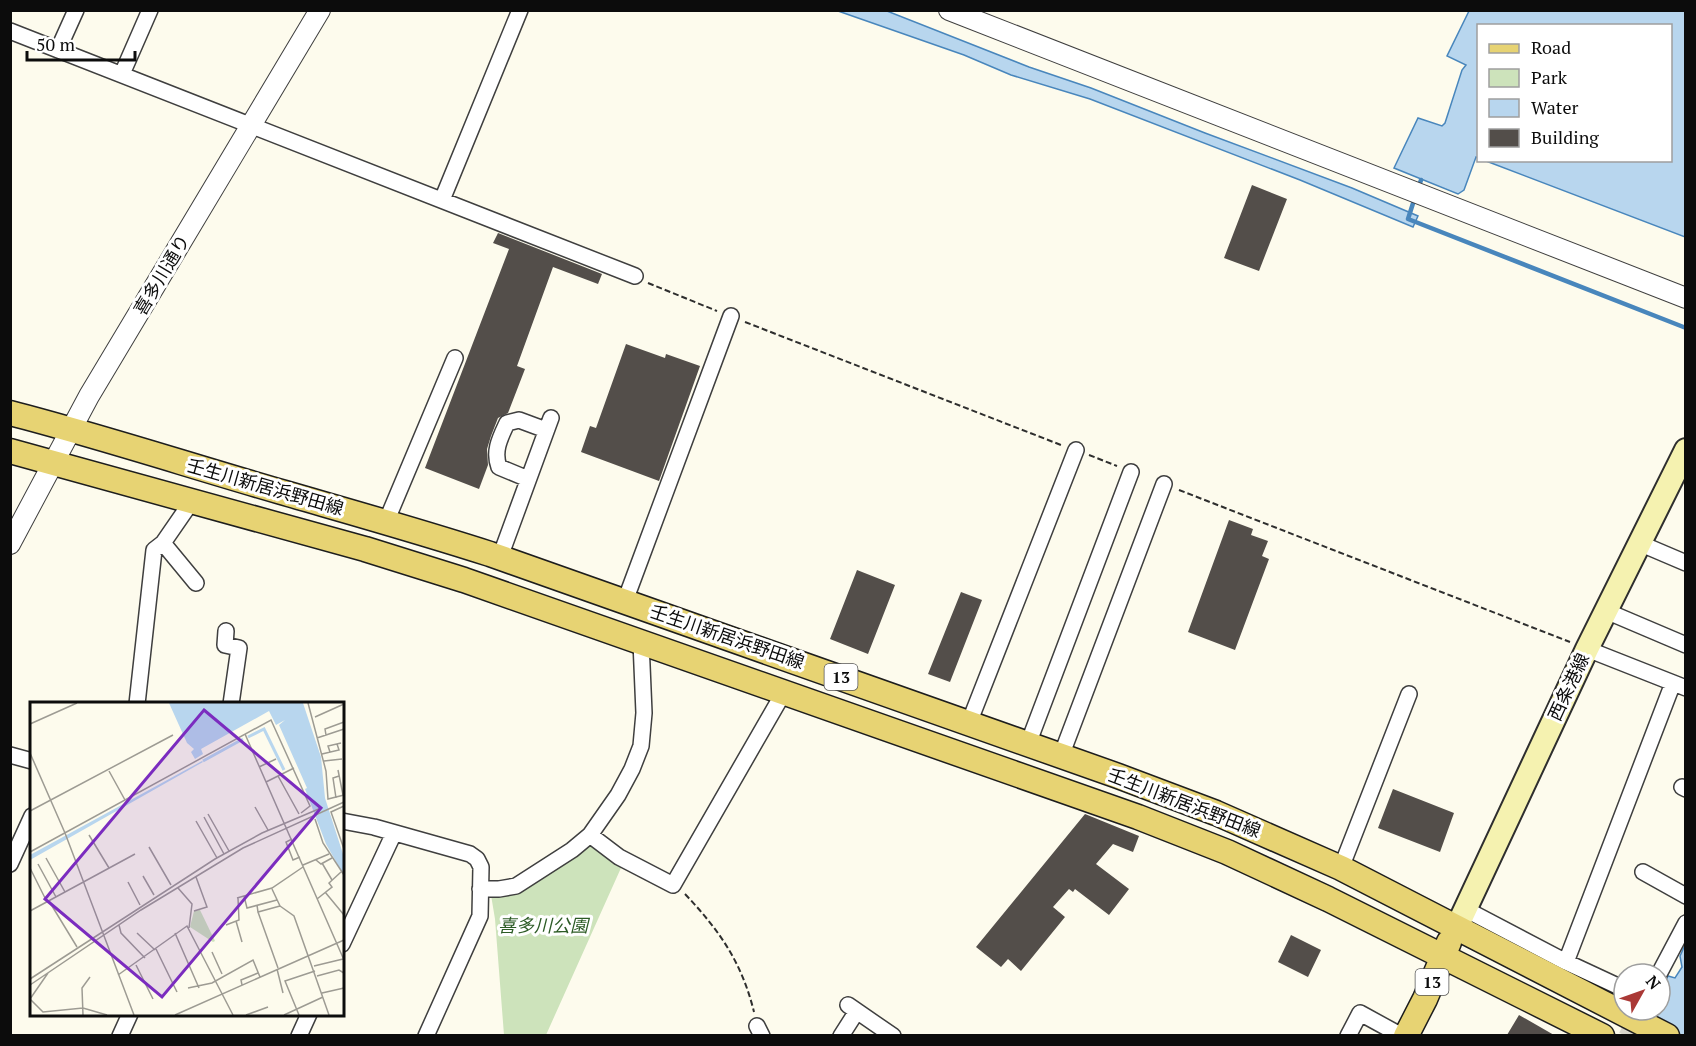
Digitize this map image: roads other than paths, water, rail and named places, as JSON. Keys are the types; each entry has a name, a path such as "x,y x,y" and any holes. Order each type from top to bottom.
{"main road":[{"name":"壬生川新居浜野田線","path":"10,413 500,557 1216,813 1461,918 1640,1022 1667,1035"},
{"name":"西条港線","path":"1461,918 1587,648 1686,450"},
{"name":"壬生川新居浜野田線","path":"10,451 409,562 1138,818 1227,852 1328,898 1602,1035"},
{"name":"13","path":"1404,1035 1425,999 1461,918"}],"street":[{"path":"58,50 76,10"},
{"path":"122,74 150,10"},
{"name":"喜多川通り","path":"10,544 73,430 89,396 320,10"},
{"path":"442,200 520,10"},
{"path":"950,10 1686,298"},
{"path":"10,31 635,276"},
{"path":"625,601 731,316"},
{"path":"386,522 455,358"},
{"path":"500,557 549,424 519,420 507,423 501,434 495,456 499,467 528,479"},
{"path":"969,723 1076,450"},
{"path":"1028,744 1131,472"},
{"path":"1061,756 1164,484"},
{"path":"136,702 154,550 163,543 192,501"},
{"path":"163,543 196,584"},
{"path":"1640,543 1686,563"},
{"path":"1606,611 1686,645"},
{"path":"226,631 225,645 239,648 231,702"},
{"path":"480,889 516,886 572,850 590,835 633,770 641,746 644,713 641,642"},
{"path":"1566,962 1679,686 1587,648"},
{"path":"590,835 619,857 674,885 783,692"},
{"path":"1341,868 1409,694"},
{"path":"10,755 30,760"},
{"path":"10,864 30,820"},
{"path":"344,821 394,832 470,854 477,859 481,867 480,916 426,1035"},
{"path":"344,940 394,832"},
{"path":"1643,872 1686,896"},
{"path":"1461,918 1612,983"},
{"path":"1665,962 1686,923"},
{"path":"841,1035 853,1008 890,1035"},
{"path":"1348,1035 1360,1013 1404,1035"},
{"path":"120,1035 129,1016"},
{"path":"299,1035 308,1016"}],"water":[{"path":"838,11 887,11 1029,67 1091,88 1352,188 1418,216 1413,227 1300,180 1090,99 1011,75 964,55"},
{"path":"1469,11 1685,11 1685,237 1489,162 1672,162 1672,24 1477,24 1477,158 1464,190 1458,194 1394,168 1418,118 1442,126 1445,123 1462,70 1466,65 1447,56"},
{"path":"1685,945 1685,1035 1638,1036 1643,1022 1672,1022 1672,977 1675,978 1682,967 1680,956"}],"waterway":[{"path":"1418,189 1421,180"},
{"path":"1415,197 1408,219 1686,328"}],"tunnel":[{"path":"1626,1036 1633,1022"}],"park label":[{"name":"喜多川公園","path":"543,926"}]}
